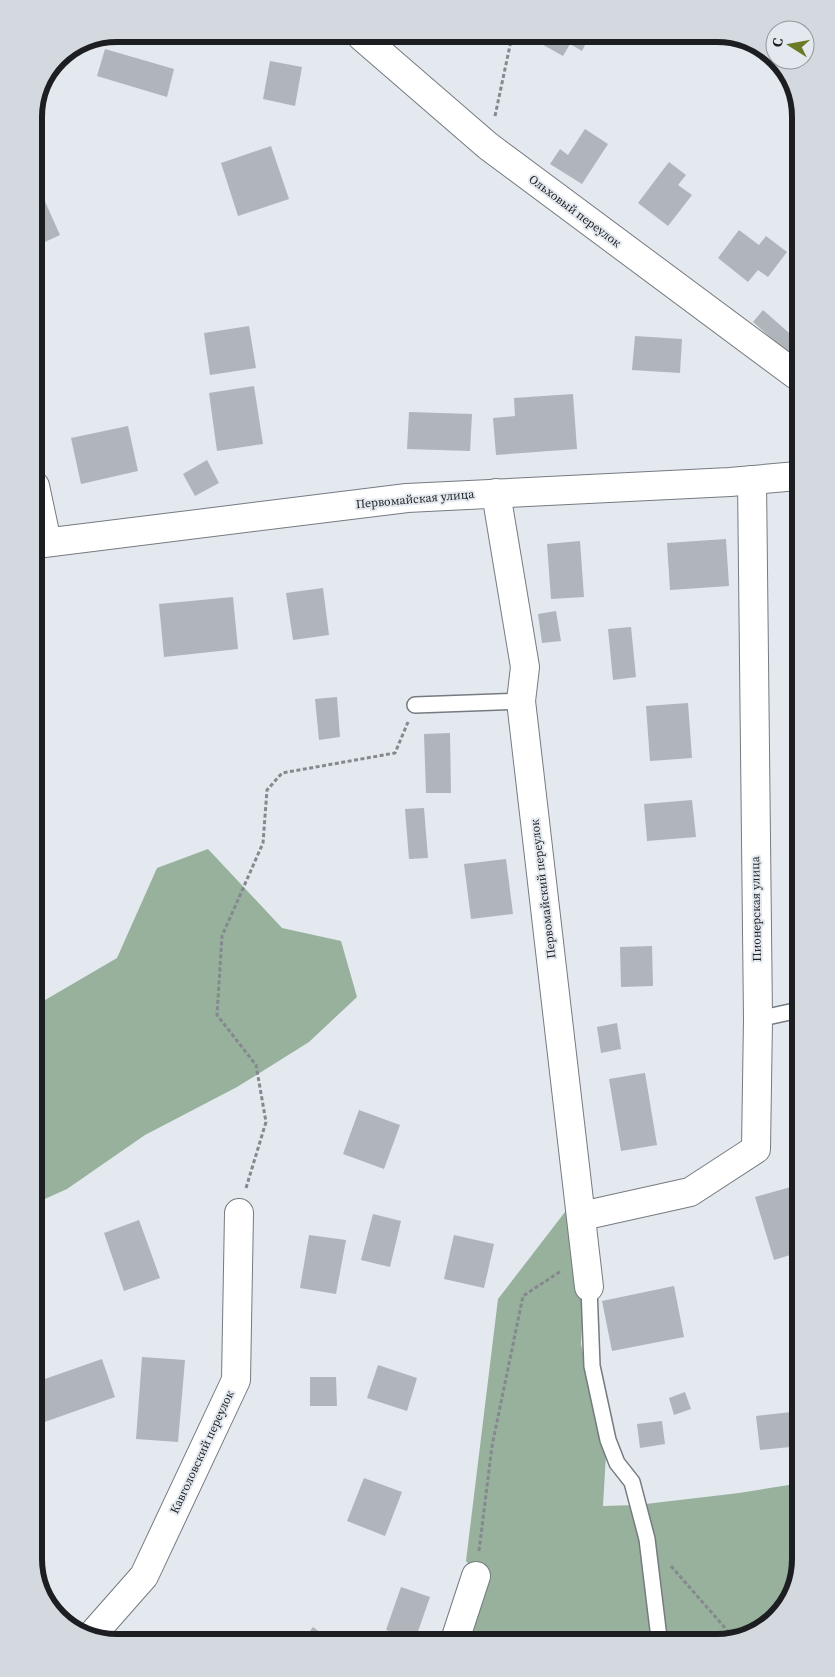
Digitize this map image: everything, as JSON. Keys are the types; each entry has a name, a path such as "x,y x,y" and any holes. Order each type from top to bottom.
{"street":[{"name":"Ольховый переулок","path":"368,42 488,146 792,372"},
{"name":"Первомайская улица","path":"43,543 407,498 792,476"},
{"name":"Пионерская улица","path":"582,1216 690,1192 756,1149 758,1018 752,480"},
{"name":"Первомайский переулок","path":"496,493 525,667 521,701 590,1287"},
{"name":"Кавголовский переулок","path":"96,1631 144,1576 236,1380 239,1213"},
{"path":"457,1634 476,1576"}],"lane":[{"path":"415,705 521,701"},
{"path":"758,1018 792,1011"},
{"path":"590,1287 592,1366 608,1440 617,1464 632,1482 647,1539 659,1634"}],"path":[{"path":"488,146 511,43"},
{"path":"239,1213 266,1122 256,1065 217,1015 222,936 263,843 266,790 282,773 395,753 415,705"},
{"path":"476,1576 492,1446 523,1296 586,1254"},
{"path":"647,1539 730,1633"}],"green space":[{"path":"208,849 282,928 341,941 357,997 309,1042 237,1087 145,1135 67,1189 42,1200 42,1002 117,958 157,868"},
{"path":"575,1199 584,1286 581,1344 606,1454 603,1506 637,1505 739,1493 792,1484 792,1569 787,1588 780,1601 767,1616 746,1629 718,1634 465,1634 480,1575 466,1561 498,1299"}],"building":[{"path":"539,43 586,43 582,51 570,44 563,56"},
{"path":"105,49 174,69 167,97 97,76"},
{"path":"270,61 302,67 295,106 263,99"},
{"path":"585,129 608,144 582,184 550,164 560,149 568,155"},
{"path":"271,146 289,199 238,216 221,163"},
{"path":"669,162 686,175 678,185 692,195 668,226 638,203"},
{"path":"43,197 60,235 43,243"},
{"path":"739,230 759,245 766,236 787,252 768,277 758,270 748,282 718,258"},
{"path":"763,310 792,335 792,356 753,322"},
{"path":"249,326 256,368 210,375 204,333"},
{"path":"635,336 682,339 680,373 632,370"},
{"path":"254,386 263,444 217,451 209,393"},
{"path":"573,394 577,449 496,455 493,418 515,416 514,398"},
{"path":"409,412 472,414 470,451 407,449"},
{"path":"128,426 138,471 81,484 71,438"},
{"path":"207,460 219,483 195,496 183,474"},
{"path":"726,539 729,586 670,590 667,543"},
{"path":"580,541 584,597 551,599 547,544"},
{"path":"323,588 329,635 293,640 286,593"},
{"path":"233,597 238,649 164,657 159,604"},
{"path":"556,611 561,641 542,643 538,614"},
{"path":"631,627 636,677 613,680 608,629"},
{"path":"337,697 340,737 319,740 315,699"},
{"path":"688,703 692,758 650,761 646,706"},
{"path":"450,733 451,793 426,793 424,734"},
{"path":"692,800 696,837 647,841 644,804"},
{"path":"424,808 428,858 409,859 405,809"},
{"path":"506,859 513,914 471,919 464,864"},
{"path":"652,946 653,986 621,987 620,947"},
{"path":"617,1023 621,1049 601,1053 597,1027"},
{"path":"645,1073 657,1145 621,1151 609,1079"},
{"path":"359,1110 400,1125 384,1169 343,1154"},
{"path":"791,1187 792,1254 774,1260 755,1197"},
{"path":"373,1214 401,1221 390,1267 361,1260"},
{"path":"139,1220 160,1278 124,1291 104,1233"},
{"path":"309,1235 346,1240 336,1294 300,1288"},
{"path":"454,1235 494,1244 484,1288 444,1279"},
{"path":"674,1286 684,1337 612,1351 602,1301"},
{"path":"142,1357 185,1360 178,1442 136,1439"},
{"path":"102,1359 115,1397 42,1423 42,1380"},
{"path":"378,1365 417,1378 407,1411 367,1398"},
{"path":"310,1377 336,1377 337,1406 310,1406"},
{"path":"685,1392 691,1409 674,1415 669,1398"},
{"path":"792,1412 792,1447 760,1450 756,1416"},
{"path":"662,1421 665,1444 640,1448 637,1424"},
{"path":"364,1478 402,1492 385,1536 347,1521"},
{"path":"401,1587 430,1597 417,1634 398,1634 386,1630"},
{"path":"313,1627 322,1634 308,1634"}]}
